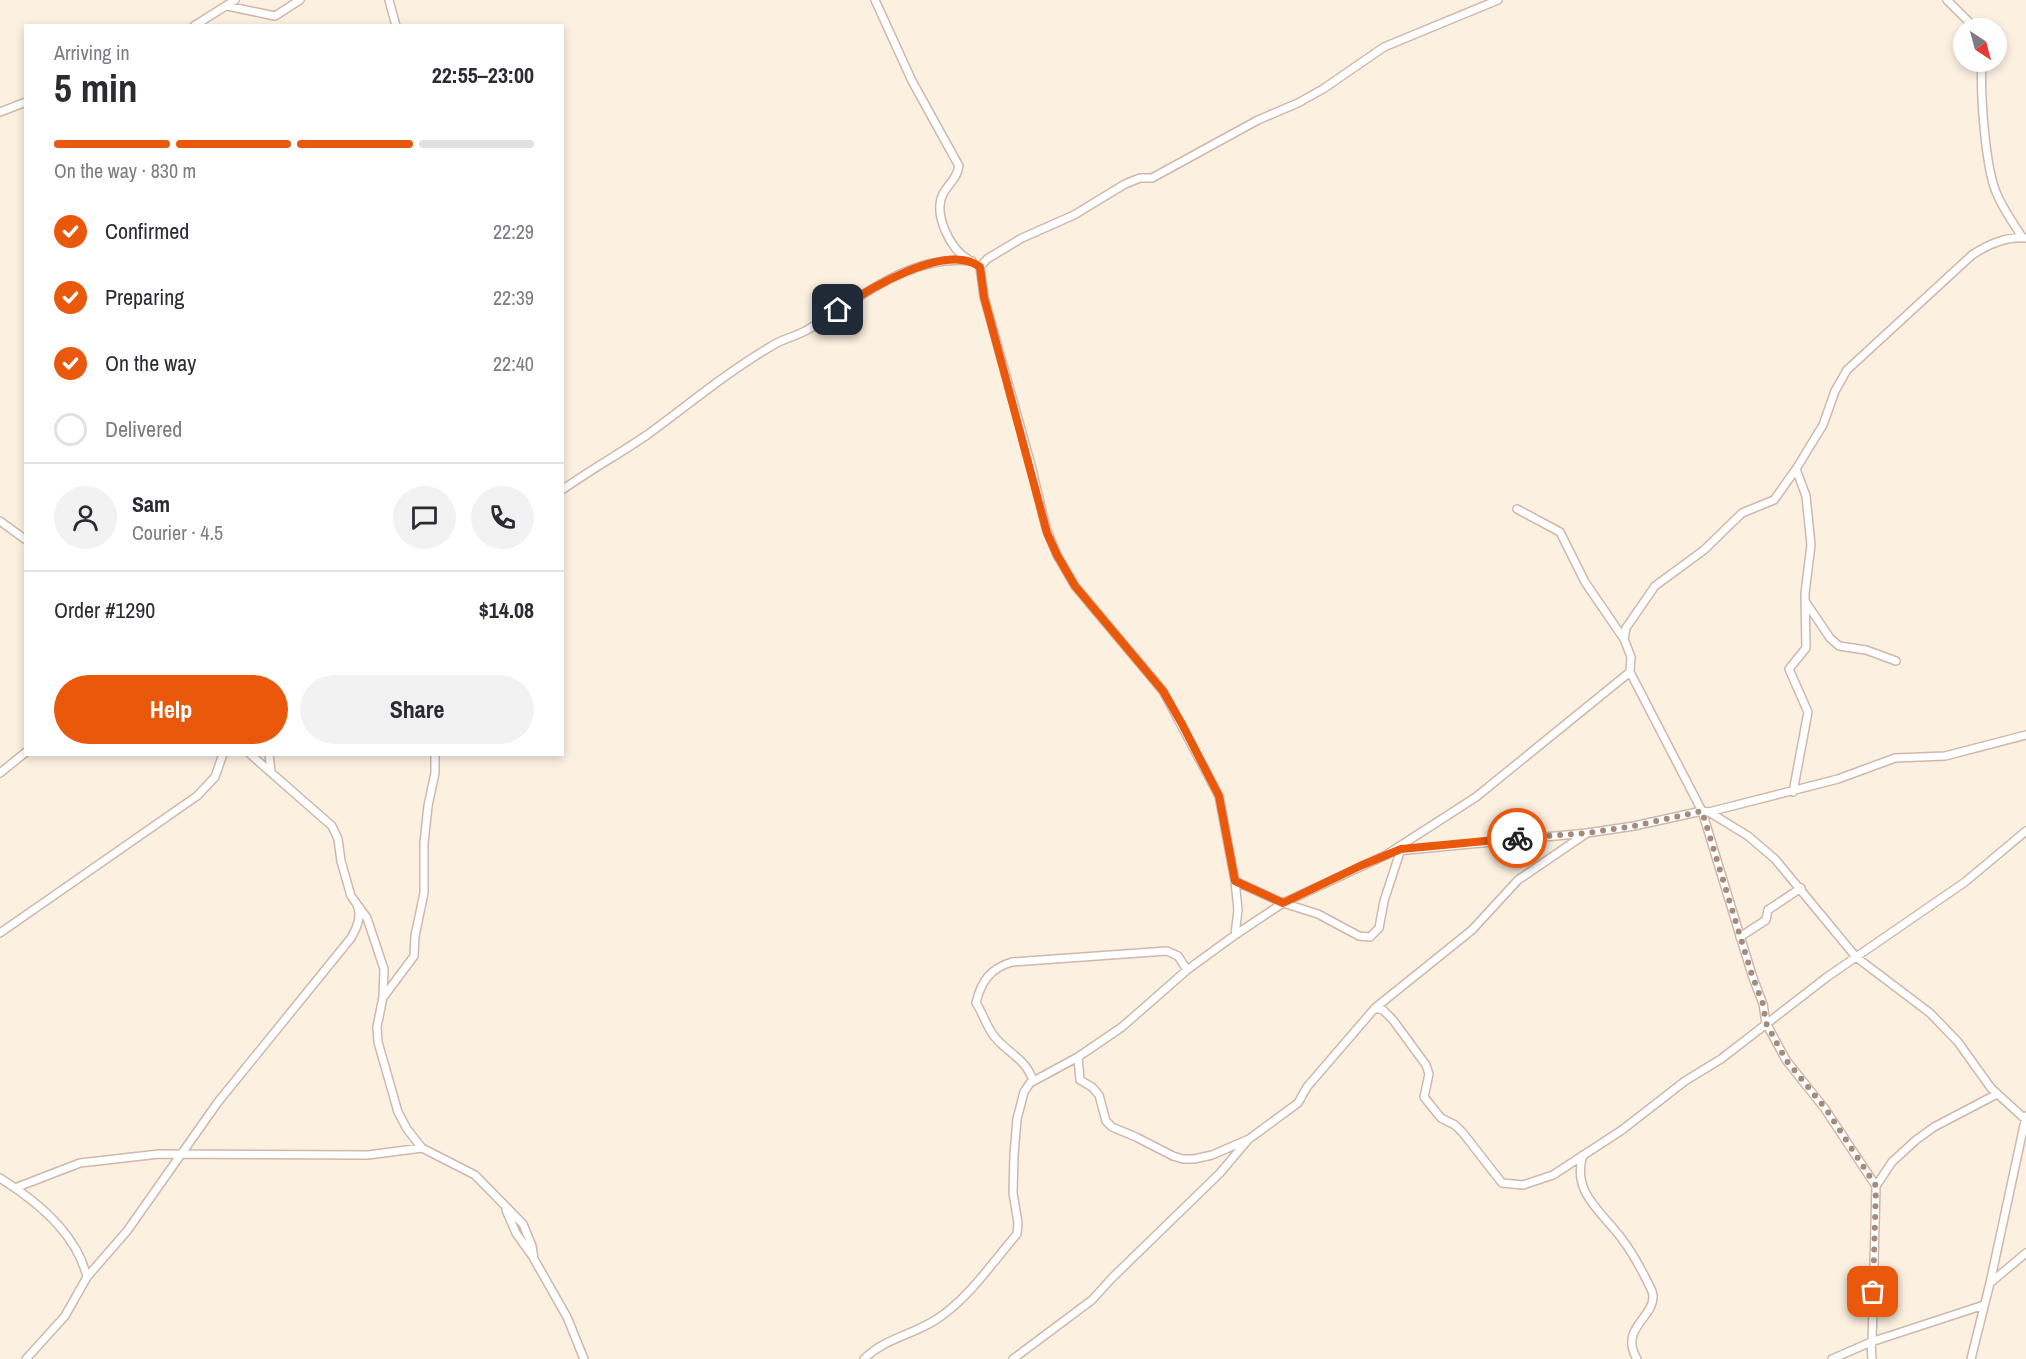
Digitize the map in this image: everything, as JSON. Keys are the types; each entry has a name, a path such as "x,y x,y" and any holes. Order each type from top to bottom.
{"street":[{"path":"197,24 235,0"},
{"path":"227,6 275,16 280,15 300,0"},
{"path":"389,0 395,24"},
{"path":"875,0 912,81 959,166 956,176 941,196 940,203 950,243 959,254 980,267 984,297 1050,541 1075,586 1163,691 1219,796 1235,881 1238,910 1234,935"},
{"path":"980,267 987,259 1022,238 1074,215 1125,184 1140,178 1152,178 1258,120 1298,103 1323,89 1384,47 1498,0"},
{"path":"1947,0 1965,18"},
{"path":"1624,639 1630,619 1655,586 1704,550 1742,513 1774,500 1823,425 1835,391 1847,369 1972,255 1984,247 2006,239 2024,237 2001,203 1993,184 1981,87 1982,72"},
{"path":"0,112 24,103"},
{"path":"564,489 623,451 695,397 769,347 807,330 878,284 897,274 936,263 957,259 972,261"},
{"path":"1793,792 1808,712 1789,669 1806,648 1805,601 1811,545 1806,496 1796,469"},
{"path":"1517,509 1560,532 1585,582 1624,639 1631,657 1630,672 1705,811 1740,937 1763,1004 1766,1023 1786,1060 1826,1109 1876,1186"},
{"path":"0,521 24,539"},
{"path":"1805,601 1830,638 1839,646 1866,650 1896,661"},
{"path":"1386,855 1476,797 1630,672"},
{"path":"864,1359 884,1343 918,1330 940,1317 968,1293 1017,1234 1018,1223 1013,1193 1017,1119 1024,1092 1034,1081 1078,1057 1122,1027 1187,970 1234,935 1283,903 1401,849 1587,833 1634,826 1793,792 1838,779 1895,758 1945,756 2026,735"},
{"path":"0,773 24,754"},
{"path":"0,933 197,796 215,777 222,756"},
{"path":"252,756 332,826 338,839 351,896 359,908 356,929"},
{"path":"269,756 271,772"},
{"path":"383,997 414,956 415,936 424,893 424,843 435,773 435,756"},
{"path":"1705,811 1748,836 1774,859 1801,888 1856,957 1899,987 1938,1020 1958,1042 1997,1094 2025,1118 1990,1283 1971,1359"},
{"path":"1375,1008 1383,1010 1393,1020 1426,1065 1429,1074 1424,1097 1428,1104 1441,1118 1455,1125 1463,1133 1502,1183 1517,1185 1534,1182 1553,1175 1622,1130 1685,1081 1721,1059 1856,957 1965,882 2026,831"},
{"path":"1078,1057 1080,1080 1092,1087 1099,1095 1106,1121 1117,1131 1136,1137 1162,1152 1184,1159 1212,1155 1249,1139 1298,1103 1306,1087 1375,1008 1472,930 1518,880 1587,833"},
{"path":"1235,881 1283,903 1318,914 1359,936 1370,937 1379,928 1384,901 1401,849"},
{"path":"1740,937 1762,923 1767,918 1768,910 1801,888"},
{"path":"351,896 367,918 384,969 383,997 377,1028 378,1042 398,1112 407,1129 422,1148 475,1175 523,1224 530,1239 534,1259 567,1317 584,1359"},
{"path":"26,1359 65,1316 87,1277 127,1231 218,1102 356,929 364,925 367,918"},
{"path":"1034,1081 1031,1072 1021,1058 994,1036 976,1003 982,984 994,970 1012,962 1167,951 1178,956 1187,970"},
{"path":"1872,1359 1876,1186 1892,1162 1916,1140 1934,1127 1997,1094"},
{"path":"1013,1359 1092,1300 1220,1173 1249,1139"},
{"path":"15,1188 80,1163 183,1152 368,1155 422,1148"},
{"path":"1583,1155 1579,1170 1584,1189 1628,1247 1652,1292 1652,1301 1632,1338 1632,1348 1638,1359"},
{"path":"0,1178 38,1206 75,1246 83,1260 87,1277"},
{"path":"1990,1283 2026,1253"},
{"path":"1832,1359 1984,1305"}],"way so far":[{"path":"1517,838 1587,833 1634,826 1702,811 1763,1004 1766,1023 1774,1034 1786,1060 1826,1109 1876,1186 1873,1292"}],"route":[{"path":"838,310 878,284 910,270 957,259 972,261 980,267 984,297 1031,465 1047,533 1075,586 1163,691 1182,724 1219,796 1235,881 1283,903 1401,849 1517,838"}]}
